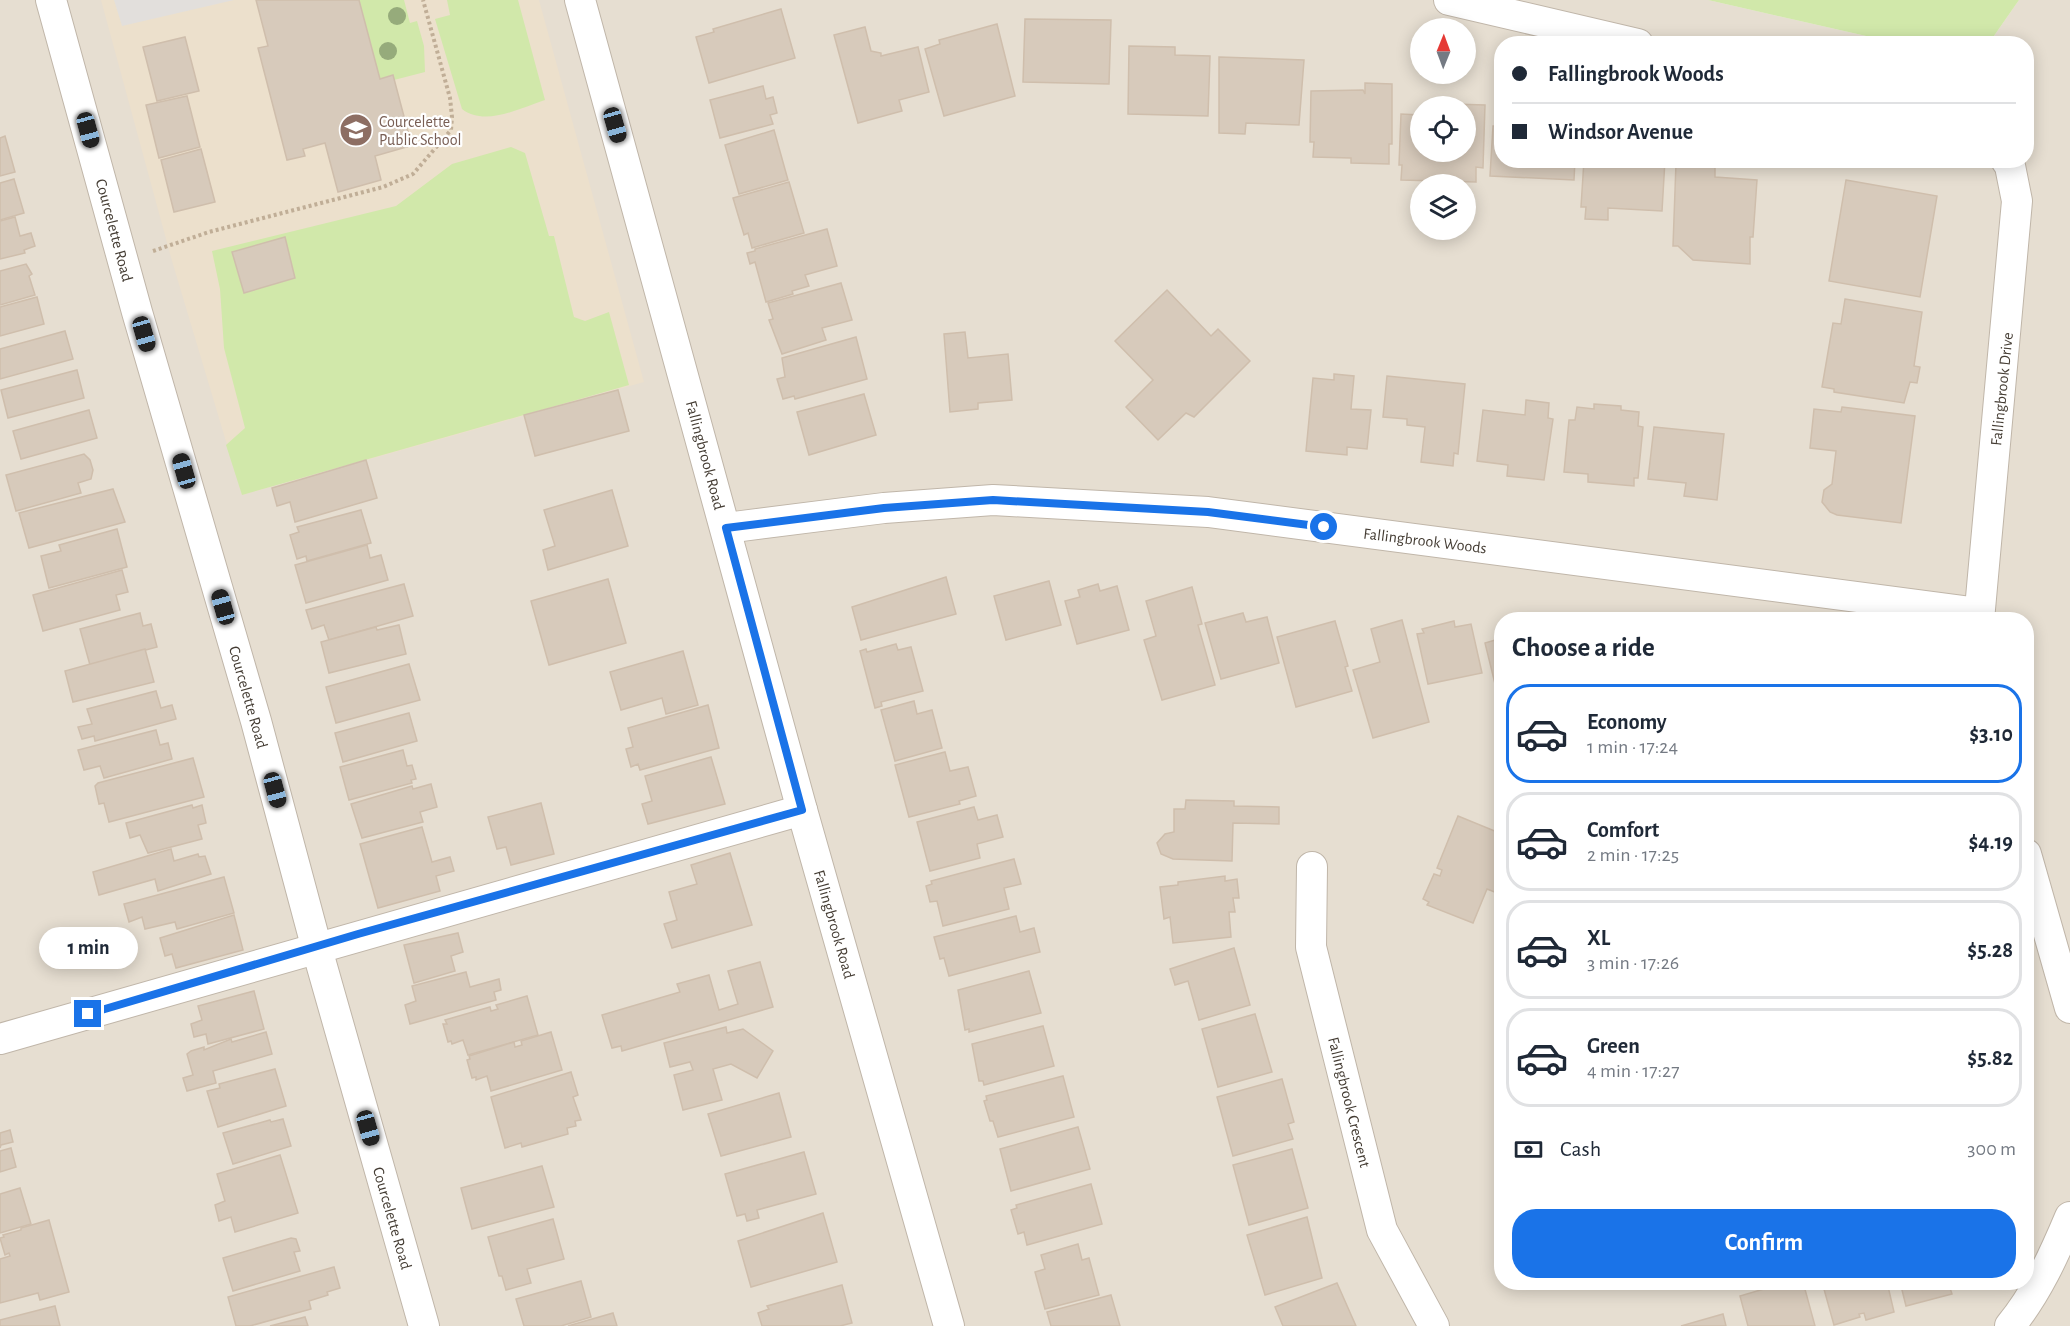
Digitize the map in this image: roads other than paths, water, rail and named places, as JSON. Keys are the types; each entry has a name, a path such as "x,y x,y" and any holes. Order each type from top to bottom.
{"street":[{"name":"Courcelette Road","path":"51,0 256,721 317,949 424,1326"},
{"name":"Fallingbrook Road","path":"580,0 802,810 949,1326"},
{"path":"1449,0 1604,36"},
{"name":"Fallingbrook Drive","path":"1979,612 2017,201 2010,168"},
{"name":"Fallingbrook Woods","path":"726,528 884,508 993,500 1208,512 1949,612"},
{"path":"0,1039 317,949 358,934 802,810"},
{"name":"Fallingbrook Crescent","path":"1312,867 1311,947 1382,1230 1434,1326"},
{"path":"2034,882 2070,1008"},
{"path":"2010,1326 2025,1307 2047,1267 2070,1216"}],"place":[{"name":"Courcelette Public School","path":"356,130"}]}
